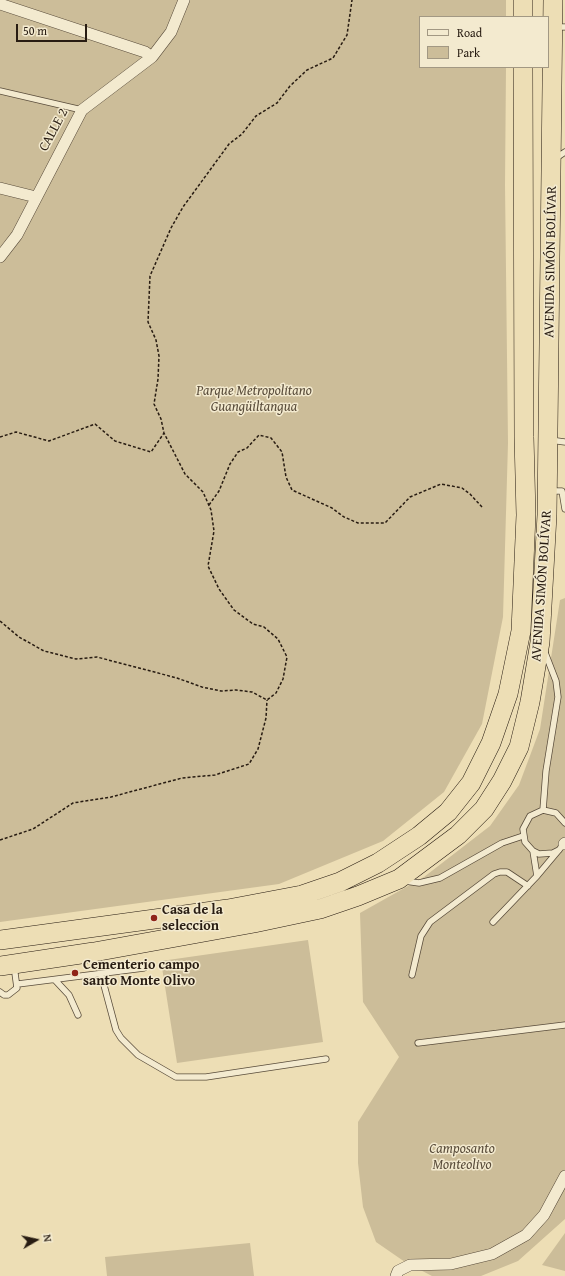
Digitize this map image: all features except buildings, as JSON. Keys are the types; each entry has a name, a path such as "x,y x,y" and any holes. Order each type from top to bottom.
{"highway":[{"path":"523,0 523,16"},
{"name":"AVENIDA SIMÓN BOLÍVAR","path":"6,965 94,952 320,909 358,896 399,879 458,835 484,809 502,781 519,747 530,702 540,642 547,492 556,441 559,156 555,57 559,27 553,0"},
{"name":"AVENIDA SIMÓN BOLÍVAR","path":"0,940 228,909 302,895 340,882 378,863 419,836 448,812 471,783 491,743 508,694 521,631 526,515 524,430 523,68"}],"street":[{"name":"CALLE 2","path":"0,256 17,235 82,110 152,56 171,32 184,0"},
{"path":"0,4 145,52 152,56"},
{"path":"0,188 36,197"},
{"path":"396,1276 398,1271 410,1265 451,1264 492,1254 526,1235 544,1215 565,1176"}],"lane":[{"path":"553,0 559,0"},
{"path":"0,91 82,110"},
{"path":"547,492 562,491 565,509"},
{"path":"540,642 553,671 558,697 546,771 543,810"},
{"path":"563,845 546,855 533,851 528,847 523,836 526,822 536,812 543,810 556,814 565,824"},
{"path":"399,879 419,883 440,878 502,843 523,836"},
{"path":"493,922 528,886 563,845"},
{"path":"533,851 537,876"},
{"path":"412,975 421,936 430,922 494,874 507,872 528,886"},
{"path":"0,992 4,995 12,994 18,988 18,984 6,965"},
{"path":"18,984 144,968"},
{"path":"101,974 116,1030 121,1038 138,1055 176,1077 206,1077 326,1059"},
{"path":"54,980 69,995 78,1015"},
{"path":"418,1043 565,1026"}],"path":[{"path":"0,840 33,828 73,803 111,797 182,778 215,775 249,764 258,748 266,718 267,700 276,693 283,679 287,657 278,639 264,628 253,624 234,610 219,589 208,566 214,531 209,505 203,492 185,474 164,433 161,419 154,404 158,379 159,356 156,340 148,322 150,276 168,234 183,207 229,144 242,134 256,116 277,103 290,86 307,70 333,58 347,35 352,0"},
{"path":"0,437 16,432 49,441 95,424 115,441 151,452 164,433"},
{"path":"209,505 219,491 230,464 238,452 247,448 259,435 271,438 282,452 286,477 292,490 332,508 344,517 358,523 385,523 410,497 441,484 462,488 482,507"},
{"path":"0,621 19,637 44,651 76,659 97,657 177,678 202,687 221,691 236,690 252,692 267,700"}],"green space":[{"name":"Parque Metropolitano Guangüiltangua","path":"0,0 506,0 506,16 419,16 419,68 506,68 505,185 508,443 503,617 482,724 444,792 383,841 279,884 0,922"},
{"name":"Camposanto Monteolivo","path":"565,598 565,1219 518,1261 481,1276 432,1276 405,1262 376,1242 363,1207 358,1163 358,1122 399,1057 363,1002 360,913 424,877 490,826 519,785 540,729 560,600"},
{"path":"308,940 323,1042 177,1063 161,961"},
{"path":"565,1233 565,1271 542,1265"},
{"path":"250,1243 254,1276 107,1276 105,1257"}],"place":[{"name":"Casa de la seleccion","path":"154,918"},
{"name":"Cementerio campo santo Monte Olivo","path":"75,973"}]}
